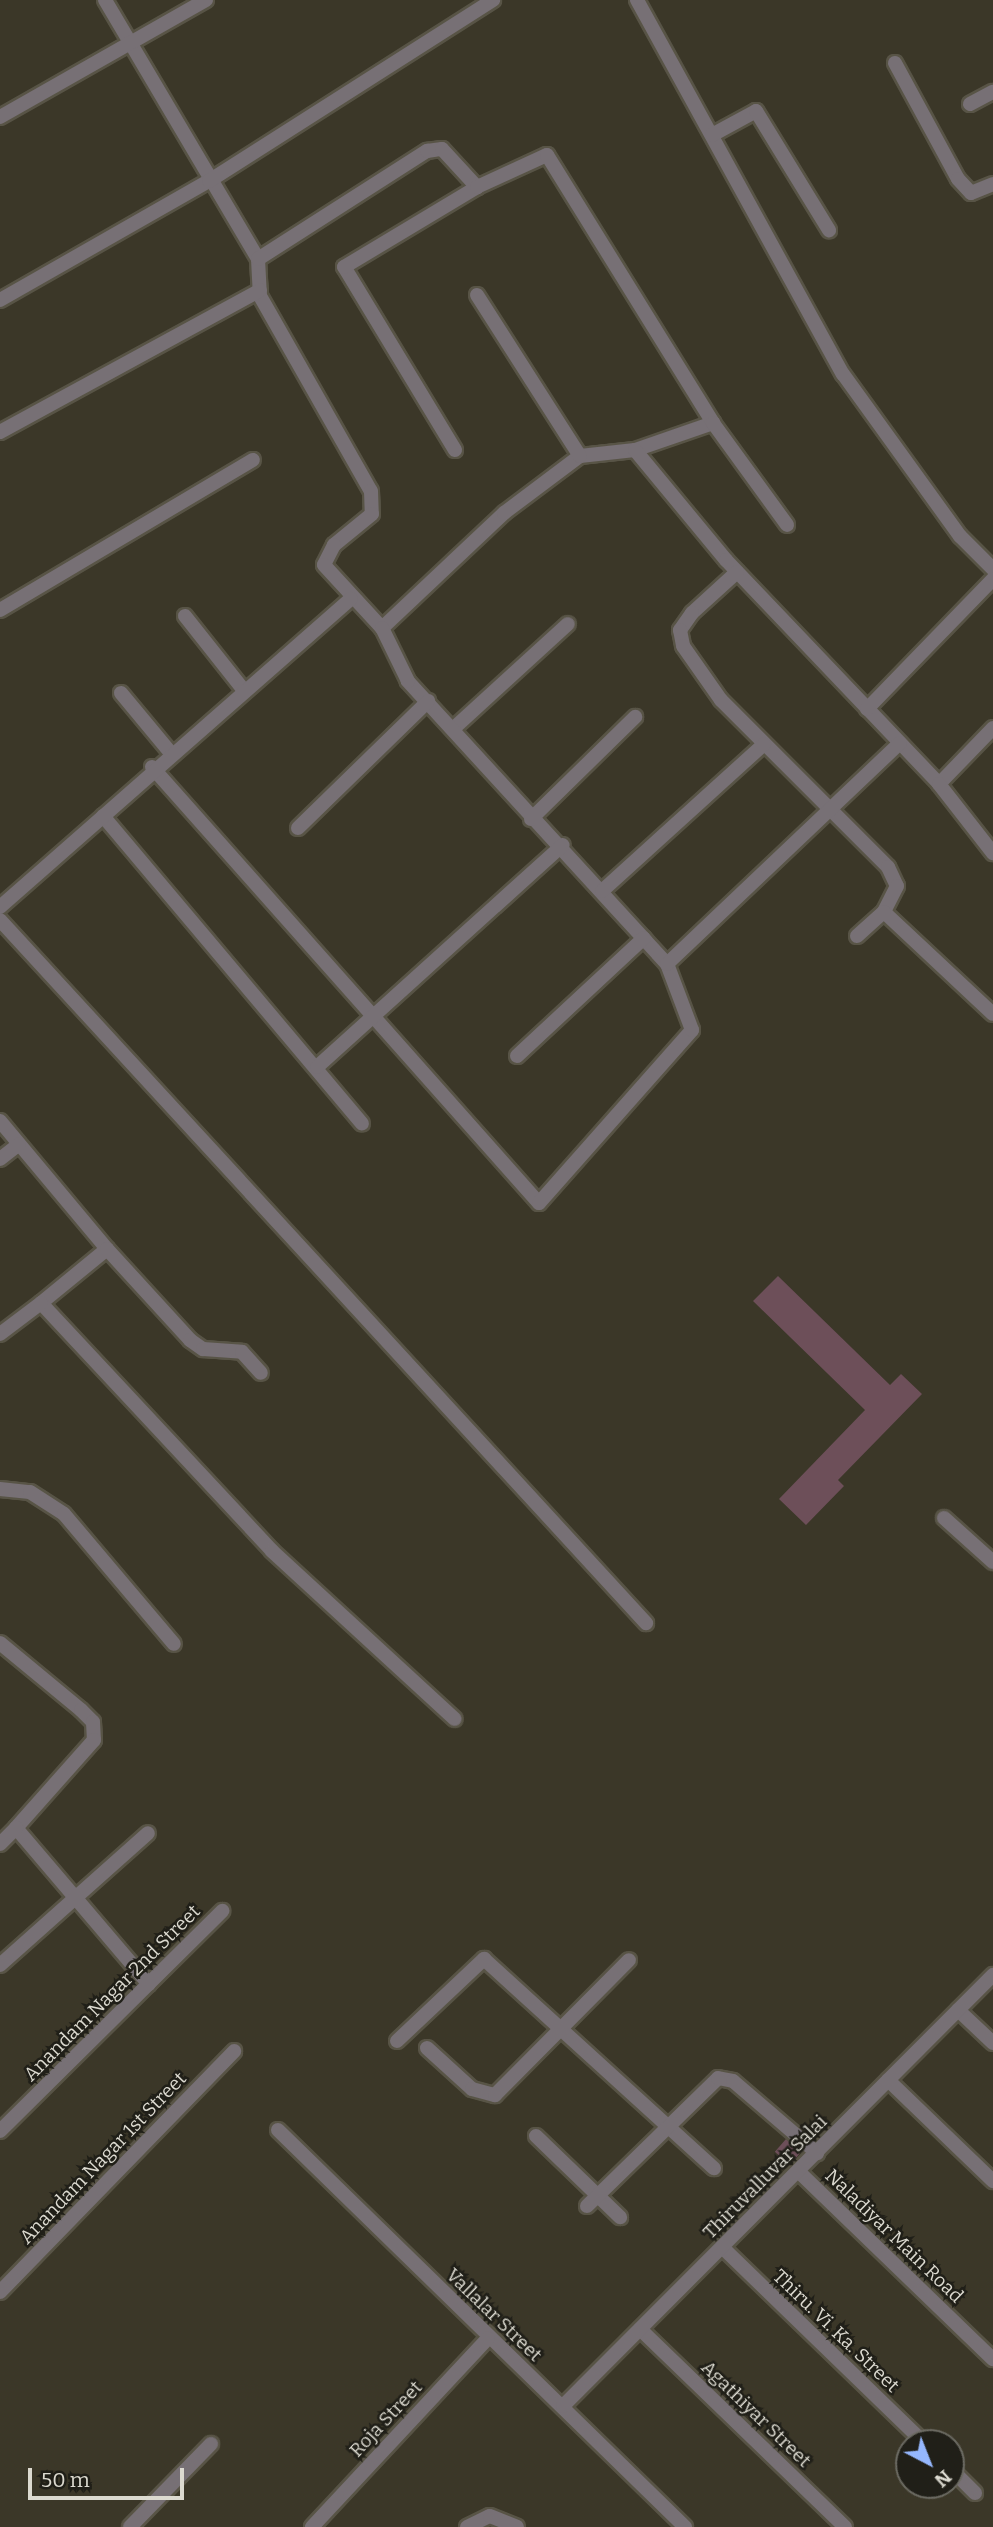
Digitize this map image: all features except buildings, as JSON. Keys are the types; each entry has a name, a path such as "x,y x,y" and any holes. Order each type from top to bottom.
{"street":[{"path":"104,0 209,181 258,259 260,290 375,503 334,545 324,565 351,599 382,628 408,681 454,728 531,818 564,845 667,964 692,1030 539,1203 152,767"},
{"path":"0,117 131,46 206,0"},
{"path":"0,300 209,181 493,0"},
{"path":"637,0 844,374 960,536 993,569"},
{"path":"895,63 958,179 971,193 993,184"},
{"path":"970,104 993,92"},
{"path":"712,135 756,111 829,230"},
{"path":"258,259 427,151 442,149 477,187"},
{"path":"455,450 344,267 477,187 547,155 713,423 787,525"},
{"path":"0,432 260,290"},
{"path":"477,295 580,456"},
{"path":"382,628 503,513 580,456 635,450 713,423"},
{"path":"635,450 737,572 939,784 993,853"},
{"path":"0,610 253,460"},
{"path":"737,572 680,630 683,646 721,699 829,811 888,867 897,886 884,912 857,936"},
{"path":"867,709 993,579"},
{"path":"0,907 242,688 351,599"},
{"path":"186,616 242,688"},
{"path":"454,728 568,624"},
{"path":"121,693 170,752"},
{"path":"298,828 428,701"},
{"path":"531,818 635,717"},
{"path":"939,784 993,729"},
{"path":"667,964 900,743"},
{"path":"602,891 764,744"},
{"path":"103,816 317,1067 362,1124"},
{"path":"317,1067 564,845"},
{"path":"884,912 993,1014"},
{"path":"0,920 646,1623"},
{"path":"517,1056 644,938"},
{"path":"0,1121 107,1249 190,1340 202,1349 242,1352 261,1373"},
{"path":"0,1160 19,1144"},
{"path":"0,1334 107,1249"},
{"path":"41,1303 272,1551 455,1719"},
{"path":"0,1489 30,1492 64,1514 174,1644"},
{"path":"944,1518 993,1562"},
{"path":"0,1643 93,1722 94,1740 0,1844"},
{"path":"16,1828 149,1984"},
{"path":"0,1965 73,1894 148,1833"},
{"name":"Anandam Nagar 2nd Street","path":"0,2131 222,1911"},
{"path":"397,2041 484,1959 714,2168"},
{"path":"427,2048 472,2090 495,2095 629,1960"},
{"name":"Thiruvalluvar Salai","path":"563,2406 993,1975"},
{"path":"958,2010 993,2043"},
{"name":"Anandam Nagar 1st Street","path":"0,2292 234,2051"},
{"path":"888,2080 993,2181"},
{"path":"592,2201 705,2084 733,2081 817,2153"},
{"name":"Vallalar Street","path":"278,2130 488,2338 563,2406 677,2524"},
{"path":"536,2136 592,2201 620,2217"},
{"name":"Naladiyar Main Road","path":"798,2171 993,2359"},
{"name":"Thiru. Vi. Ka. Street","path":"722,2247 910,2429"},
{"name":"Agathiyar Street","path":"640,2329 845,2527"},
{"name":"Roja Street","path":"312,2527 488,2338"},
{"path":"130,2527 211,2444"},
{"path":"965,2483 975,2493"},
{"path":"467,2527 490,2516 517,2527"}]}
